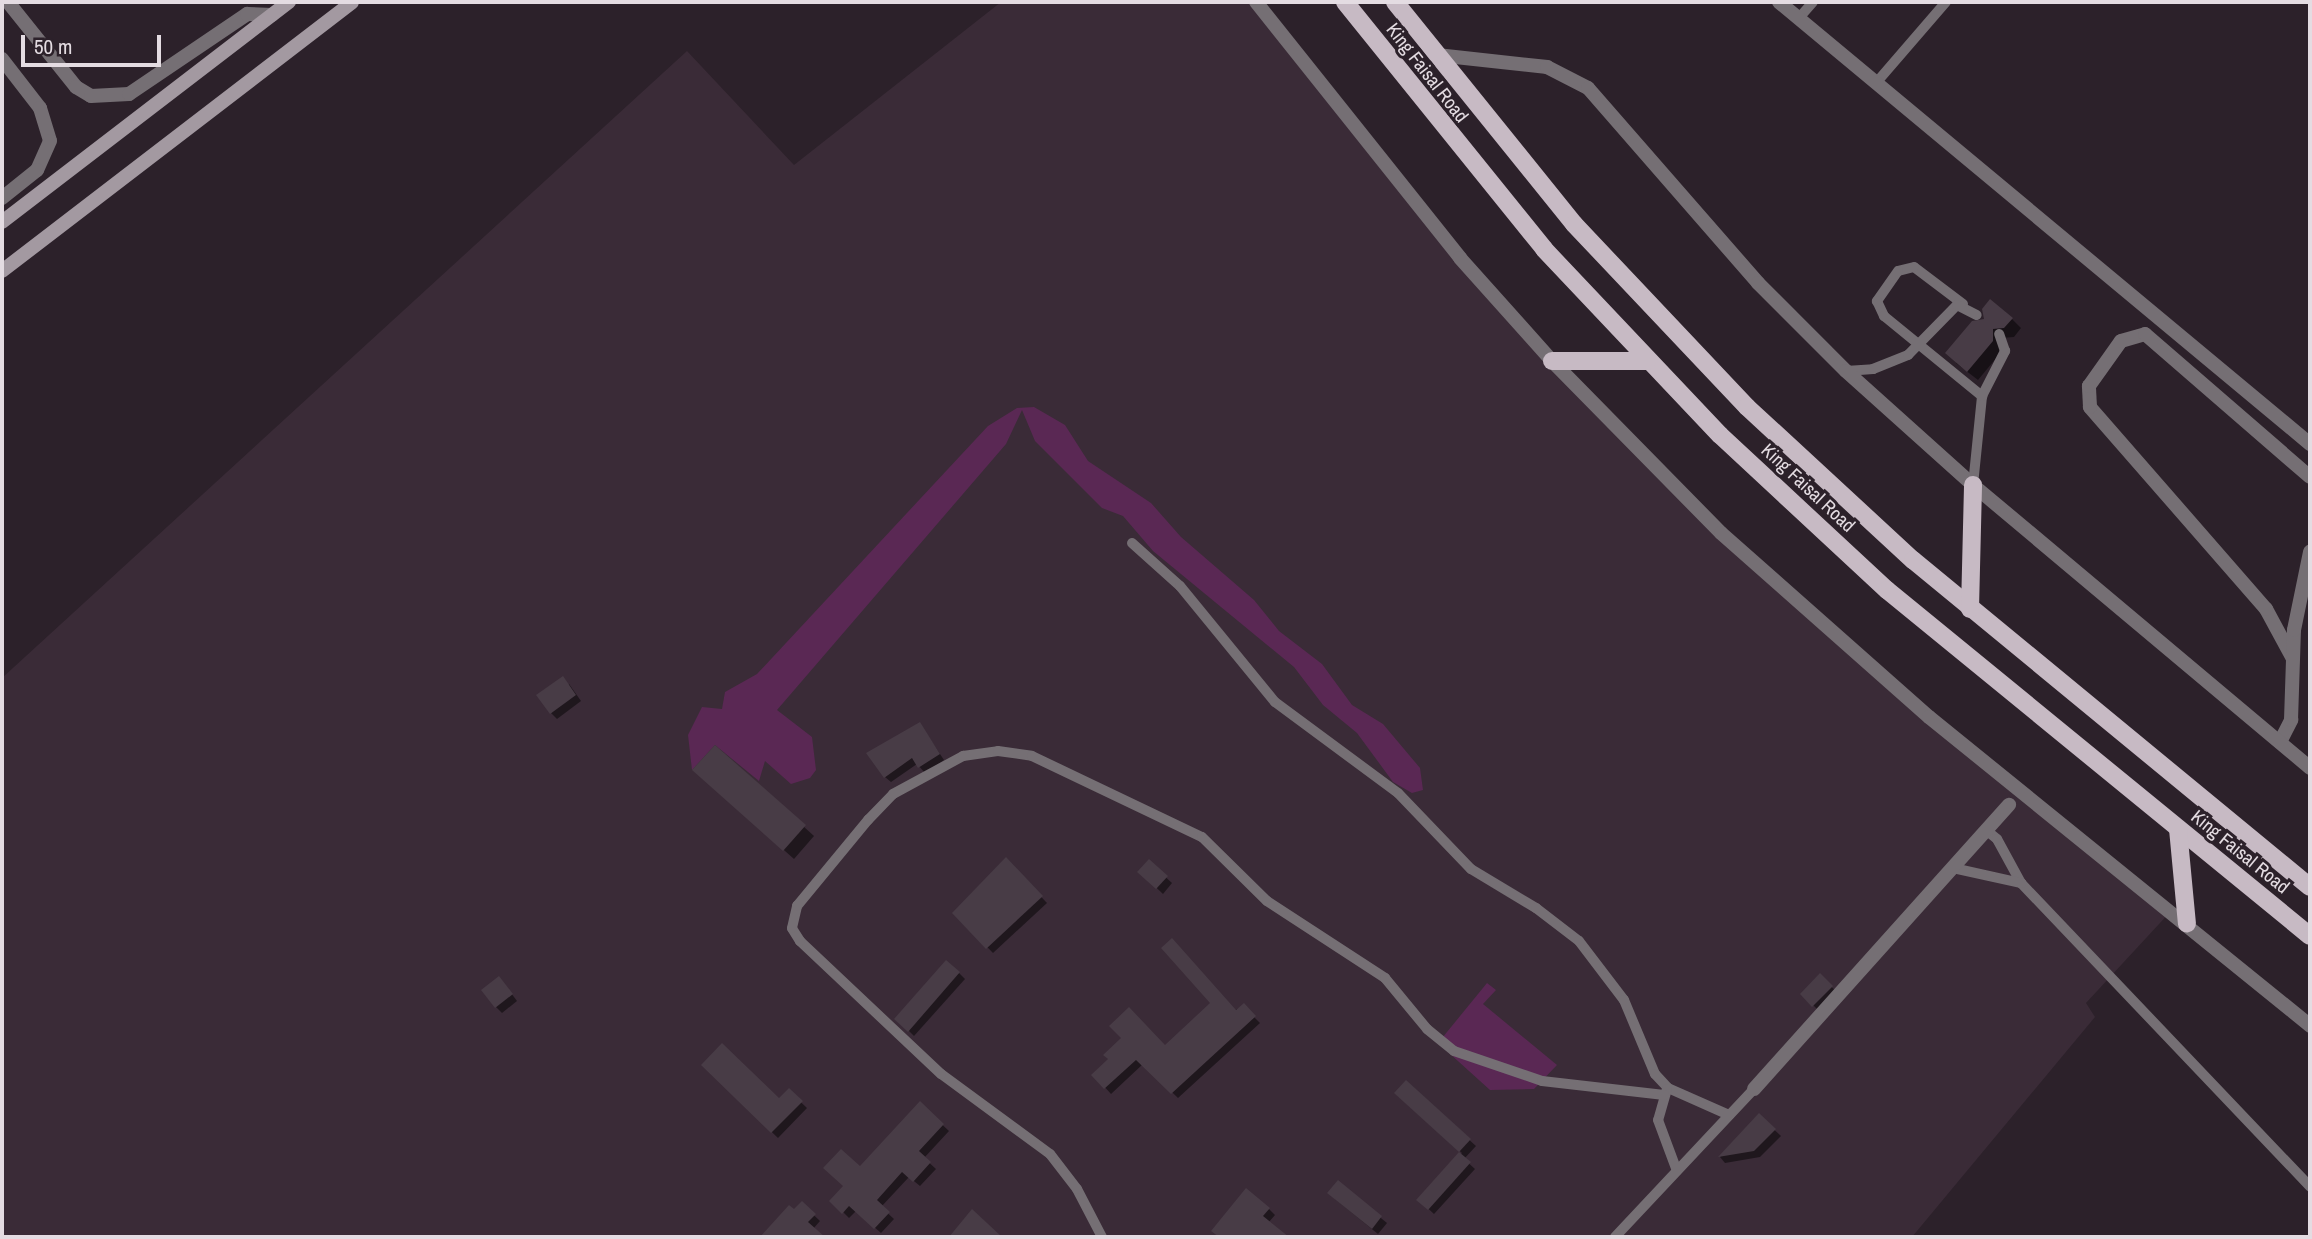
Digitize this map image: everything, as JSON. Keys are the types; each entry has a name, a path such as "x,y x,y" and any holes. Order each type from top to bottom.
{"main road":[{"path":"2,222 289,2"},
{"path":"2,271 352,2"},
{"name":"King Faisal Road","path":"1345,2 1497,194 1647,361 1887,590 2310,936"},
{"name":"King Faisal Road","path":"1395,2 1566,215 1684,343 1823,479 1970,609 2310,887"},
{"path":"1552,361 1647,361"},
{"path":"1970,609 1973,485"},
{"path":"2178,829 2187,924"}],"street":[{"path":"8,2 76,88 91,96 128,94 247,14 272,15"},
{"path":"1256,2 1460,258 1552,361 1721,533 1848,649 2310,1026"},
{"path":"1779,2 2310,444"},
{"path":"1437,55 1547,67 1588,88 1758,283 1846,371 1973,485 2310,768"},
{"path":"2,58 40,108 50,141 37,170 2,198"},
{"path":"2292,657 2266,609 2090,407 2089,386 2121,341 2145,334 2310,477"},
{"path":"2280,742 2291,720 2292,657 2310,552"},
{"path":"1754,1089 2009,805"}],"lane":[{"path":"1799,18 1813,2"},
{"path":"1876,83 1946,2"},
{"path":"1978,314 1919,269 1898,271 1879,294 1878,307 1983,396"},
{"path":"1846,371 1886,365 1920,345 1952,307 1963,304"},
{"path":"1973,485 1983,396 2004,351 1999,334"},
{"path":"1132,542 1180,586 1275,702 1398,793 1463,862 1536,908 1579,941 1624,1000 1655,1073 1666,1092 1658,1121 1677,1171"},
{"path":"1102,1237 1077,1189 1050,1154 933,1066 800,942 792,928 797,906 867,820 893,794 963,756 998,751 1032,756 1202,837 1267,901 1385,978 1427,1030 1454,1051 1542,1081 1666,1092 1729,1115"},
{"path":"1986,831 1997,839 2021,883 2310,1187"},
{"path":"1953,868 2021,883"},
{"path":"1617,1236 1754,1089"}],"shaded area":[{"path":"1001,2 1263,2 1534,345 1635,454 1902,688 2172,910 2086,1003 2095,1017 1912,1237 2,1237 2,678 687,51 794,165"},
{"path":"1034,407 1065,425 1088,461 1151,503 1181,537 1254,600 1279,631 1322,664 1352,705 1383,724 1420,768 1423,790 1412,793 1393,782 1357,733 1323,705 1294,667 1153,551 1123,516 1102,508 1035,441 1022,410 1006,444 777,710 812,737 816,770 810,778 791,784 765,761 759,781 715,745 692,770 688,735 702,707 722,709 725,692 757,674 988,426 1017,408"},
{"path":"1487,983 1496,990 1483,1004 1557,1065 1534,1089 1490,1090 1438,1043"}],"building":[{"path":"1990,299 2013,318 2004,328 1993,329 1993,341 1967,372 1945,353 1972,321 1984,319 1982,309"},
{"path":"563,676 576,695 550,714 536,695"},
{"path":"920,722 940,754 918,768 912,758 884,778 866,753"},
{"path":"715,745 806,825 783,851 692,770"},
{"path":"1006,857 1043,896 986,949 952,913"},
{"path":"1149,859 1168,876 1156,889 1137,872"},
{"path":"1172,938 1236,1010 1244,1003 1256,1016 1171,1094 1136,1060 1104,1089 1091,1075 1108,1059 1103,1055 1121,1038 1109,1026 1129,1007 1165,1045 1210,1003 1161,948"},
{"path":"946,960 960,972 908,1032 894,1019"},
{"path":"1820,973 1833,986 1812,1007 1800,994"},
{"path":"499,976 513,994 495,1008 481,990"},
{"path":"722,1043 779,1098 789,1088 803,1101 771,1133 701,1065"},
{"path":"1406,1080 1471,1139 1459,1152 1394,1093"},
{"path":"920,1101 944,1124 919,1151 931,1162 913,1182 902,1172 877,1200 890,1212 874,1229 849,1206 842,1214 829,1201 843,1186 823,1168 841,1149 860,1166"},
{"path":"1759,1113 1776,1129 1754,1151 1718,1157"},
{"path":"1459,1152 1471,1162 1428,1210 1416,1200"},
{"path":"1338,1180 1382,1216 1372,1229 1327,1193"},
{"path":"1246,1188 1270,1208 1263,1216 1289,1237 1219,1237 1211,1231"},
{"path":"802,1201 816,1214 808,1222 825,1237 760,1237 789,1205 794,1209"},
{"path":"972,1209 1002,1237 949,1237"}]}
